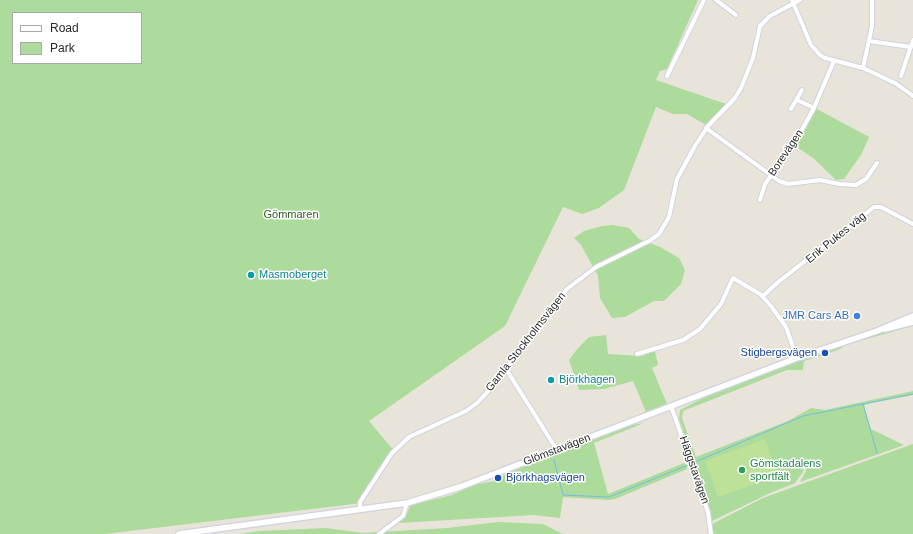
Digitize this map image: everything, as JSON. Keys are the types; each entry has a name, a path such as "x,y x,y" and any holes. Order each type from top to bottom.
{"main road":[{"name":"Glömstavägen","path":"179,534 407,503 460,487 797,358 877,331 913,316"},
{"name":"Glömstavägen","path":"877,331 913,322"}],"street":[{"path":"667,76 704,0"},
{"path":"716,0 736,14"},
{"name":"Gamla Stockholmsvägen","path":"360,509 360,502 389,456 399,446 414,435 473,407 490,390 560,296 596,267 649,241 658,234 669,217 677,179 706,128 735,98 741,88 753,58 758,33 762,24 770,16 793,2 800,0"},
{"path":"864,68 872,26 872,0"},
{"path":"793,2 813,48 825,58 864,68 896,83 913,96"},
{"path":"901,76 913,40"},
{"path":"869,41 911,47"},
{"name":"Borevägen","path":"760,200 762,190 794,144 814,108 834,61"},
{"path":"790,109 802,90"},
{"path":"797,100 814,108"},
{"path":"706,128 771,176 788,184 820,180 852,185 865,181 877,163"},
{"name":"Erik Pukes väg","path":"763,296 777,283 874,207 881,207 913,224"},
{"path":"637,354 683,340 700,329 721,304 733,278 763,296 786,328 797,358"},
{"path":"506,369 557,450"},
{"name":"Häggstavägen","path":"671,406 708,512 711,534"},
{"path":"379,534 403,516 407,503"}],"green space":[{"name":"Gömmaren","path":"0,0 698,0 667,69 660,71 656,80 726,104 706,125 687,114 673,114 656,107 624,190 599,208 582,214 563,207 505,326 369,421 395,452 362,503 105,534 0,534"},
{"path":"815,108 869,137 861,155 844,179 836,180 813,158 794,145"},
{"path":"613,225 629,228 639,239 660,247 679,258 685,270 681,284 664,301 654,301 625,317 612,318 600,298 598,276 581,245 574,238 584,231 602,226"},
{"path":"913,324 913,326 845,345 840,349 804,361 803,370 787,370 683,411 682,418 696,457 788,421 811,408 825,410 913,391 913,395 867,404 864,406 871,429 904,445 800,482 806,471 805,463 803,462 803,472 795,483 770,493 712,521 708,503 679,419 680,410 701,399 790,364 817,356 841,346 856,341"},
{"path":"606,335 608,354 642,356 655,351 658,365 652,368 667,404 646,412 633,381 604,389 579,390 569,360 589,337"},
{"path":"644,423 594,443 608,494 684,463 687,466 687,469 615,499 608,500 563,497 560,518 534,515 399,523 406,515 411,505 452,495 473,485 495,481 508,473 598,437 632,425"},
{"name":"Gömstadalens sportfält","path":"765,439 778,476 718,497 705,461"},
{"path":"913,444 913,534 714,534 712,525 714,523 763,498"},
{"path":"498,522 543,524 563,534 239,534 259,531 326,528 363,533 447,528"}],"waterway":[{"path":"695,462 803,416 913,394"},
{"path":"863,404 877,453"},
{"path":"554,460 563,495 609,497 688,465"}],"place":[{"name":"Masmoberget","path":"251,275"},
{"name":"JMR Cars AB","path":"857,316"},
{"name":"Stigbergsvägen","path":"825,353"},
{"name":"Björkhagen","path":"551,380"},
{"name":"Gömstadalens sportfält","path":"742,470"},
{"name":"Björkhagsvägen","path":"498,478"}]}
